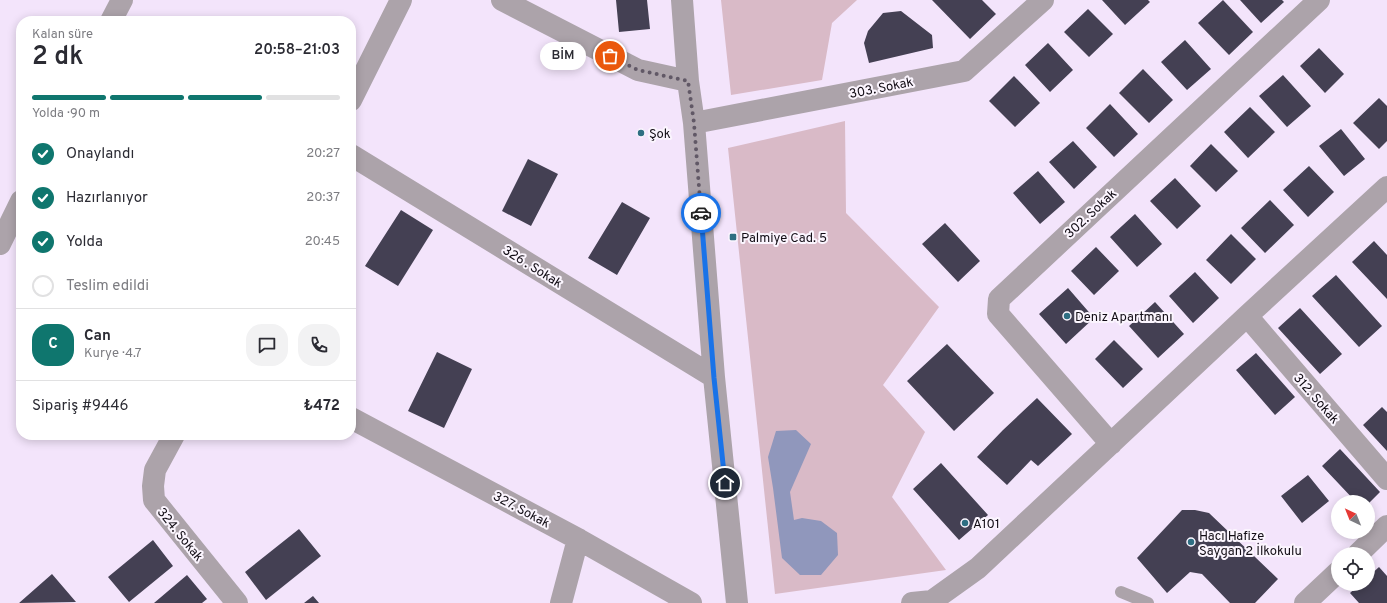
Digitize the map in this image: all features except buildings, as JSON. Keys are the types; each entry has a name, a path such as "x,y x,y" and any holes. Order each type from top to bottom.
{"street":[{"path":"114,16 122,0"},
{"path":"356,90 401,0"},
{"path":"502,0 638,70 688,81"},
{"path":"682,0 688,81 694,123 714,378 737,603"},
{"name":"303. Sokak","path":"694,123 964,71 1043,0"},
{"name":"302. Sokak","path":"1111,444 998,314 999,299 1319,0"},
{"name":"326 . Sokak","path":"356,158 714,378"},
{"path":"926,602 978,568 1387,187"},
{"path":"10,235 16,216"},
{"name":"312. Sokak","path":"1247,316 1387,479"},
{"name":"327. Sokak","path":"356,421 578,539 691,603"},
{"name":"324. Sokak","path":"171,440 155,470 153,486 154,500 237,603"},
{"path":"1365,547 1387,526"},
{"path":"561,603 578,539"},
{"path":"1305,603 1331,579"}],"lane":[{"path":"1122,592 1148,603"}],"shaded area":[{"path":"721,0 857,0 832,23 822,80 731,95"},
{"path":"845,121 846,213 939,307 883,385 925,432 892,497 946,570 775,594 728,148"}],"water":[{"path":"796,430 811,444 790,492 794,520 802,518 821,521 837,533 838,555 821,575 800,575 782,558 768,457 776,431"}],"way so far":[{"path":"610,56 638,70 688,81 694,123 701,213"}],"place":[{"name":"BİM","path":"610,56"},
{"name":"Şok","path":"641,133"},
{"name":"Palmiye Cad. 5","path":"733,237"},
{"name":"Deniz Apartmanı","path":"1067,316"},
{"name":"A101","path":"965,523"},
{"name":"Hacı Hafize Saygan 2 İlkokulu","path":"1191,542"}],"route":[{"path":"701,213 714,378 725,483"}]}
